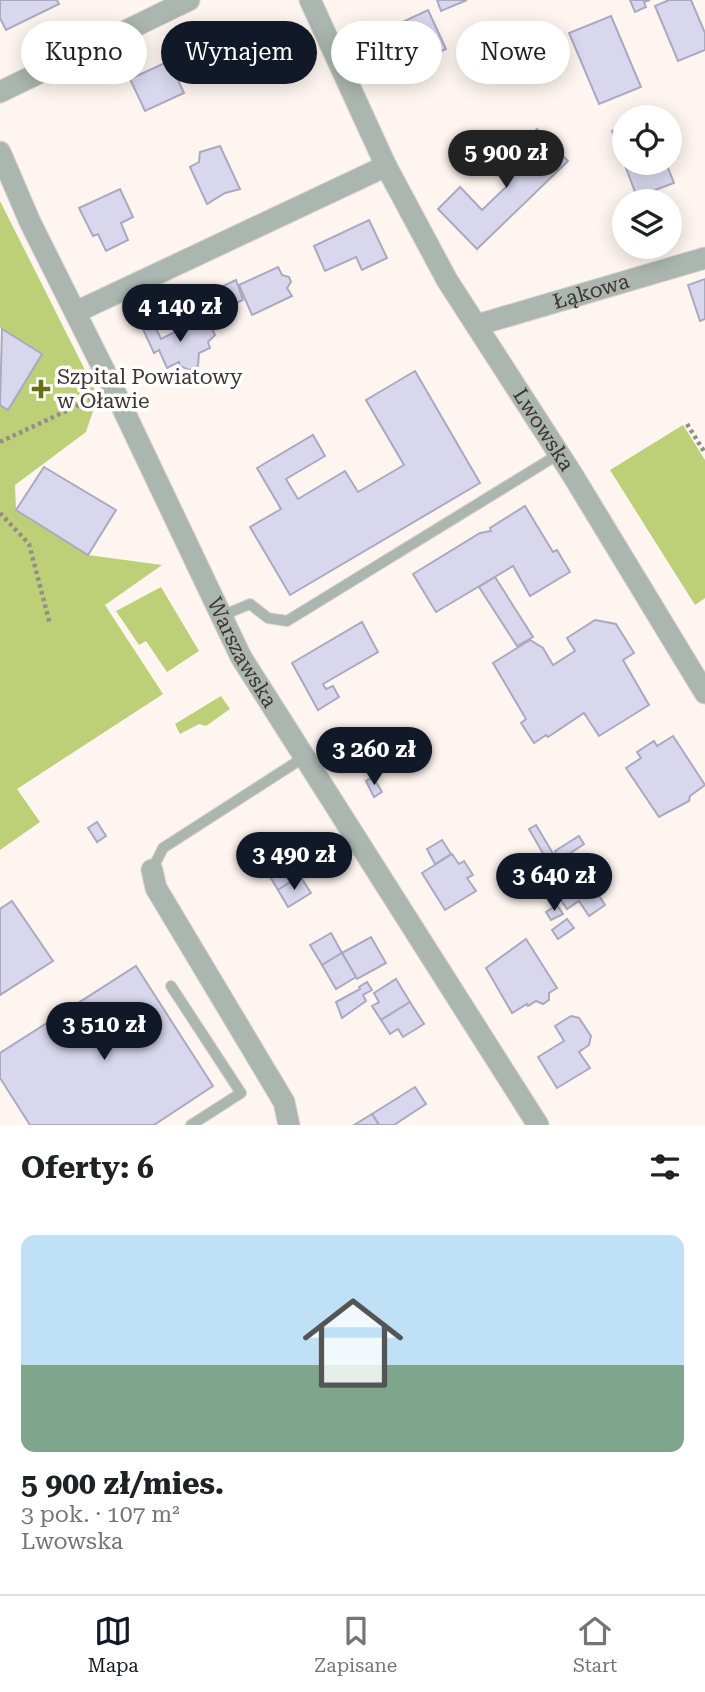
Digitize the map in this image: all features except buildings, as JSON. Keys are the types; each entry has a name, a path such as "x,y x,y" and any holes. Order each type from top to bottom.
{"street":[{"path":"0,92 189,0"},
{"name":"Lwowska","path":"310,0 386,166 447,280 559,454 705,692"},
{"name":"Warszawska","path":"0,152 5,175 76,312 253,678 306,756 538,1125"},
{"path":"76,312 386,166"},
{"name":"Łąkowa","path":"477,325 705,258"},
{"path":"152,870 156,888 284,1102 289,1125"}],"lane":[{"path":"221,616 250,604 268,618 287,621 559,454"},
{"path":"152,870 163,848 306,756"},
{"path":"171,986 241,1093 191,1125"}],"path":[{"path":"0,442 113,388"},
{"path":"687,424 705,453"},
{"path":"0,513 29,544 50,624"}],"green space":[{"path":"0,201 98,396 86,432 15,485 16,510 88,555 162,565 105,605 163,694 17,789 40,822 0,850 0,405 8,410 42,354 0,328"},
{"path":"683,425 705,460 705,598 695,605 610,470"},
{"path":"161,587 199,651 167,672 146,641 139,645 116,611"},
{"path":"221,696 230,709 206,726 199,724 180,734 175,724"}],"place":[{"name":"Szpital Powiatowy w Oławie","path":"41,389"}]}
